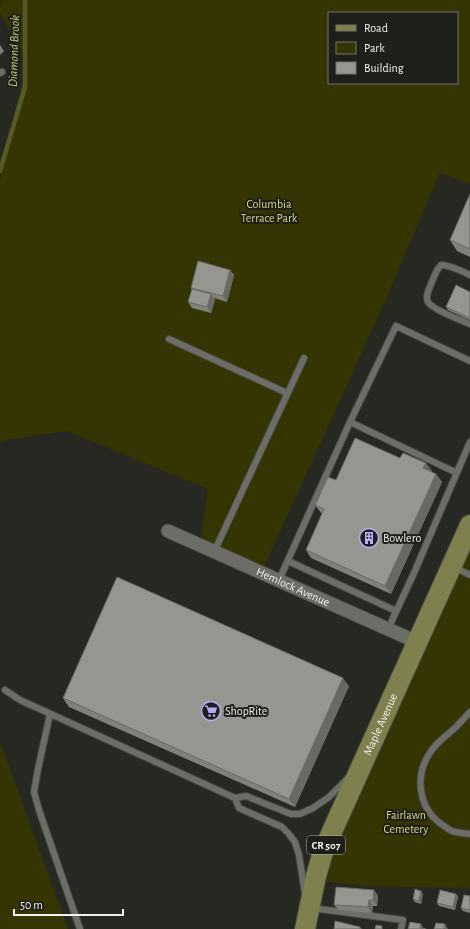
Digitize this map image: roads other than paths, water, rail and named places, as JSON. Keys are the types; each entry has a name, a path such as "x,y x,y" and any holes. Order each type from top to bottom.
{"main road":[{"name":"Maple Avenue","path":"307,917 323,852 470,525"}],"street":[{"name":"Hemlock Avenue","path":"168,531 418,642"}],"lane":[{"path":"470,275 450,266 441,265 438,268 427,297 428,302 436,309 470,324"},
{"path":"279,580 350,422 396,326 470,360"},
{"path":"169,339 287,394"},
{"path":"214,552 304,358"},
{"path":"350,422 457,473"},
{"path":"388,629 414,573 470,442"},
{"path":"288,561 396,611"},
{"path":"452,566 470,575"},
{"path":"5,690 20,700 235,798 246,796 290,814 300,814 313,808 329,797 361,766"},
{"path":"470,712 437,743 428,755 422,769 421,782 422,796 427,809 437,822 452,830 470,834"},
{"path":"50,714 34,792 80,929"},
{"path":"235,798 239,808 282,827 295,842 299,854 307,917 403,920 401,929"}],"waterway":[{"name":"Diamond Brook","path":"0,171 25,87 25,0"}],"place":[{"name":"Bowlero","path":"369,538"},
{"name":"ShopRite","path":"211,711"}],"park label":[{"name":"Columbia Terrace Park","path":"269,211"},
{"name":"Fairlawn Cemetery","path":"406,822"}]}
